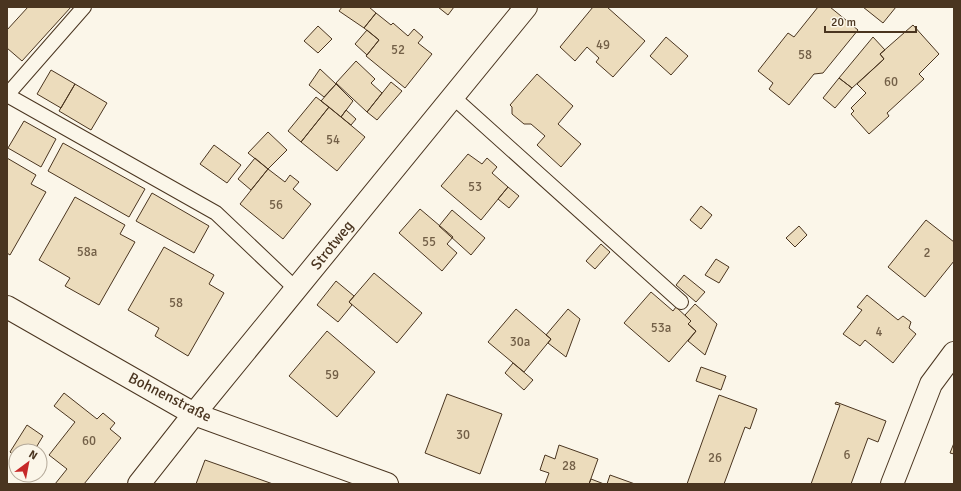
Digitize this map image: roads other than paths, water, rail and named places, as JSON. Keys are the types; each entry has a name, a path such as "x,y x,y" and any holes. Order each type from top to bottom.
{"street":[{"name":"Strotweg","path":"139,484 194,414 526,7"},
{"name":"Bohnenstraße","path":"7,307 194,414 387,484"},
{"path":"892,484 931,384 954,353"}],"lane":[{"path":"84,7 7,95 216,213 296,289"},
{"path":"453,97 681,302"}]}
